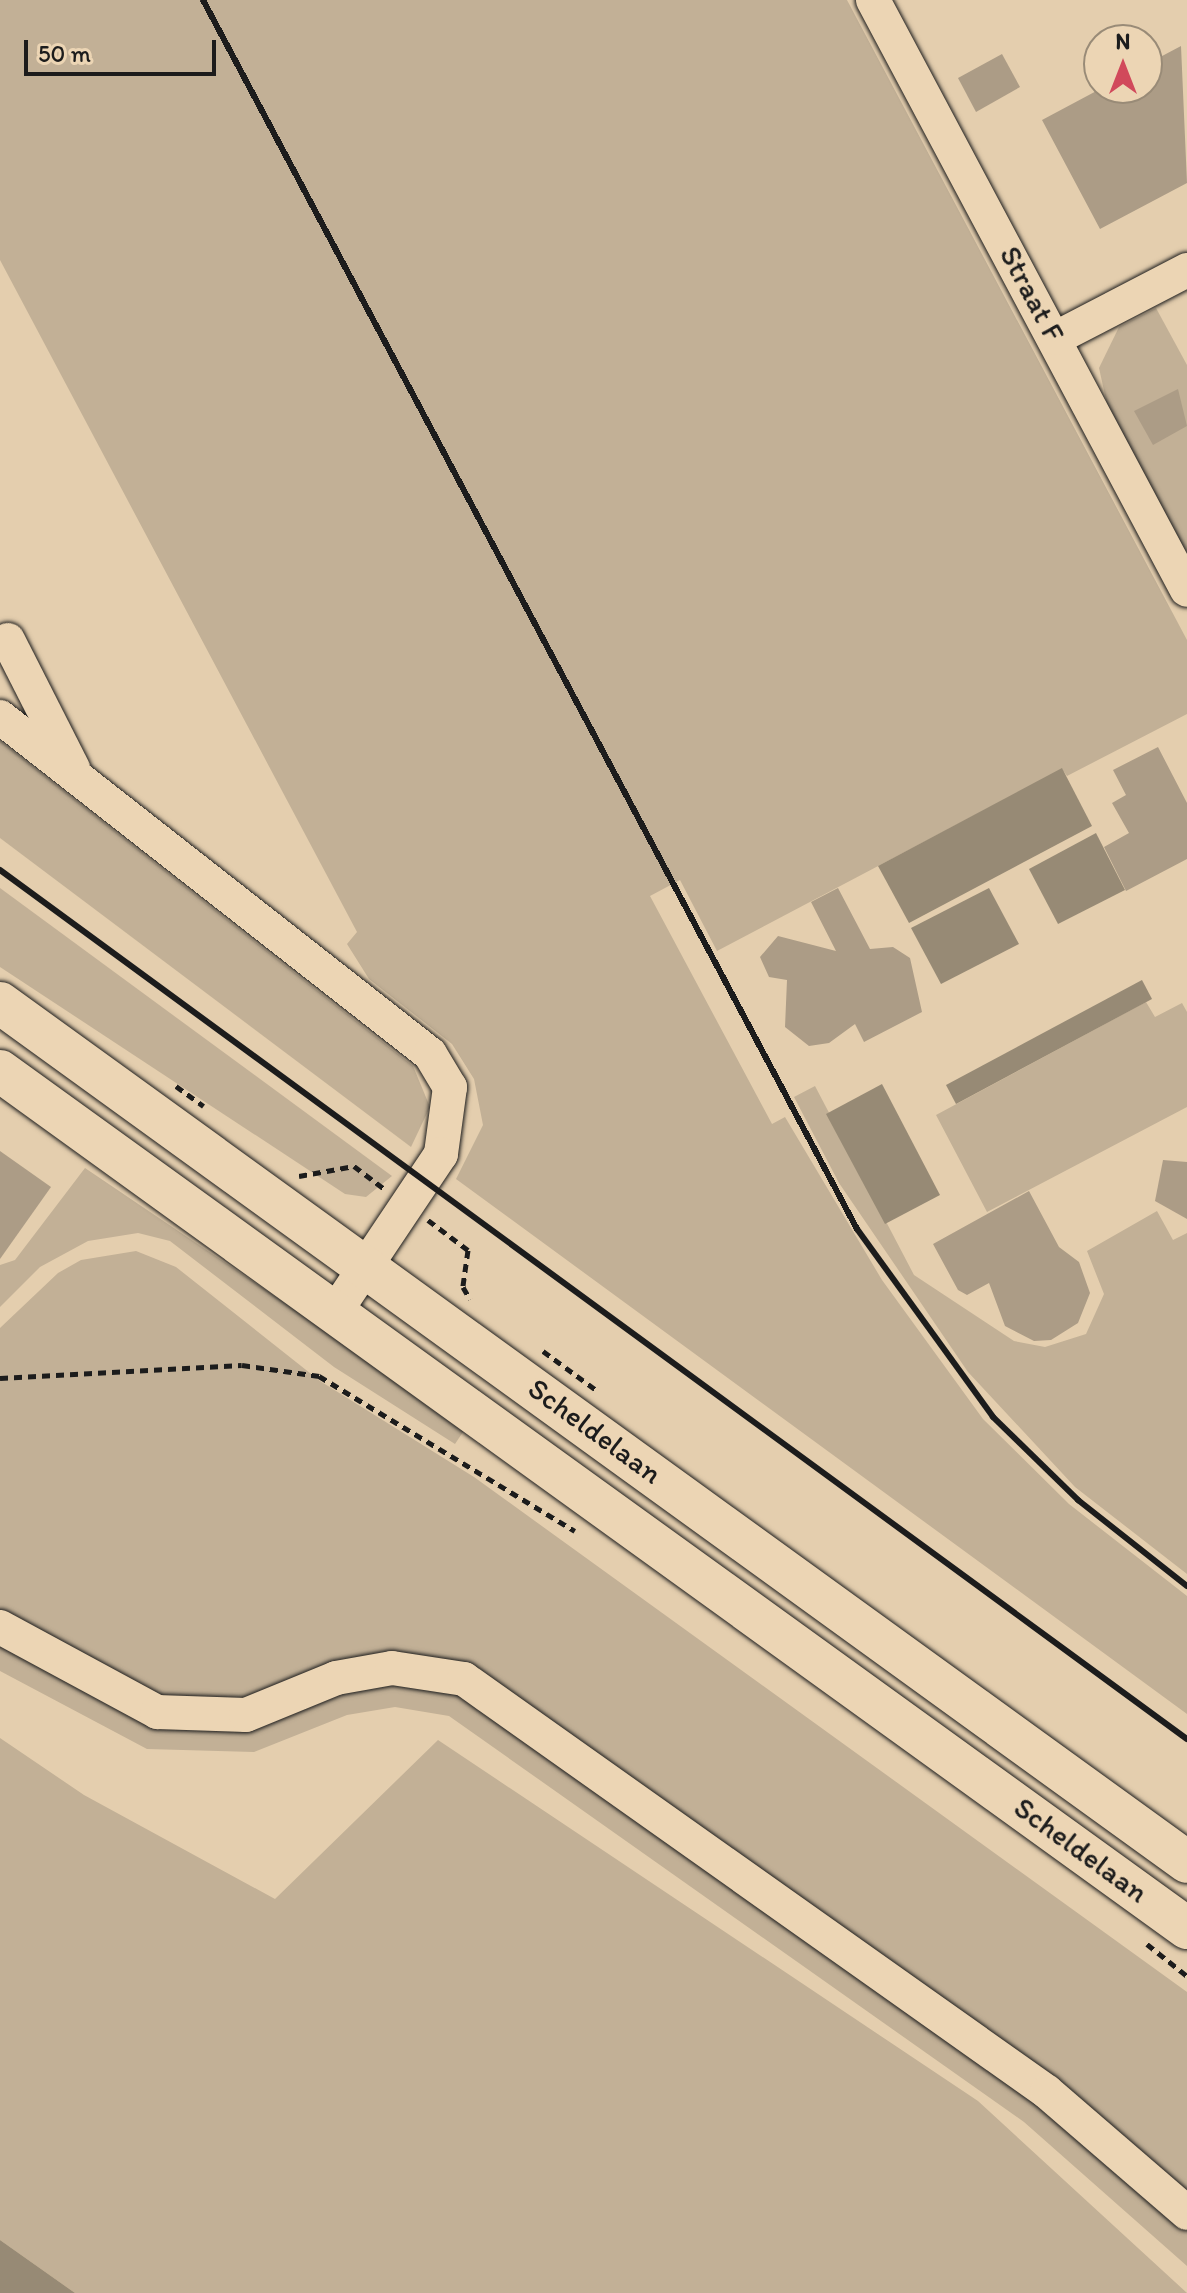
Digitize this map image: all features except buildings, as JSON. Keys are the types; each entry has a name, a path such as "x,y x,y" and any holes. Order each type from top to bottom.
{"main road":[{"name":"Scheldelaan","path":"0,1003 1187,1862"},
{"name":"Scheldelaan","path":"0,1071 1187,1928"}],"street":[{"name":"Straat F","path":"873,0 1056,338 1187,590"},
{"path":"1056,338 1187,270"},
{"path":"8,640 78,779"},
{"path":"0,717 430,1054 450,1087 450,1122 441,1154 336,1311"},
{"path":"0,1627 157,1712 246,1715 336,1678 392,1668 464,1679 1047,2092 1187,2213"}],"path":[{"path":"167,1083 216,1115"},
{"path":"288,1168 314,1178 337,1164 354,1166 406,1204"},
{"path":"0,1378 242,1365 319,1376 580,1534"},
{"name":"Scheldelaan","path":"1134,1933 1187,1976"}],"shaded area":[{"path":"0,0 847,0 1187,640 1187,714 1067,776 1062,769 717,951 680,880 650,896 772,1124 785,1117 882,1280 983,1419 1069,1504 1187,1596 1187,1714 456,1179 483,1125 474,1079 452,1044 369,979 347,944 357,932 0,260"},
{"path":"1156,308 1187,365 1187,556 1107,404 1099,368 1119,327"},
{"path":"0,741 413,1066 430,1107 411,1147 0,838"},
{"path":"1062,768 1092,826 909,923 878,866"},
{"path":"1096,833 1125,890 1058,924 1029,869"},
{"path":"0,888 392,1176 366,1197 345,1194 0,967"},
{"path":"989,888 1019,944 941,984 911,928"},
{"path":"1142,980 1152,999 956,1104 946,1085"},
{"path":"1146,1002 1155,1017 1182,1003 1187,1012 1187,1107 987,1212 936,1115"},
{"path":"882,1084 940,1195 885,1224 826,1114"},
{"path":"815,1086 914,1275 1014,1341 1045,1347 1086,1334 1104,1294 1087,1251 1157,1211 1173,1240 1187,1233 1187,1574 1075,1487 968,1372 839,1183 794,1097"},
{"path":"85,1168 467,1426 455,1444 334,1367 170,1241 138,1233 88,1241 40,1267 0,1307 0,1265 15,1260"},
{"path":"136,1251 176,1267 320,1381 474,1477 1187,1992 1187,2266 1024,2122 449,1716 395,1707 347,1715 254,1752 147,1749 0,1671 0,1328 58,1273 81,1260"},
{"path":"0,1738 84,1795 275,1899 438,1740 978,2101 1187,2293 75,2293 0,2240"},
{"path":"0,2240 75,2293 0,2293"}],"railway":[{"path":"203,0 857,1229 993,1417 1078,1500 1187,1586"},
{"path":"0,870 1187,1739"}]}
